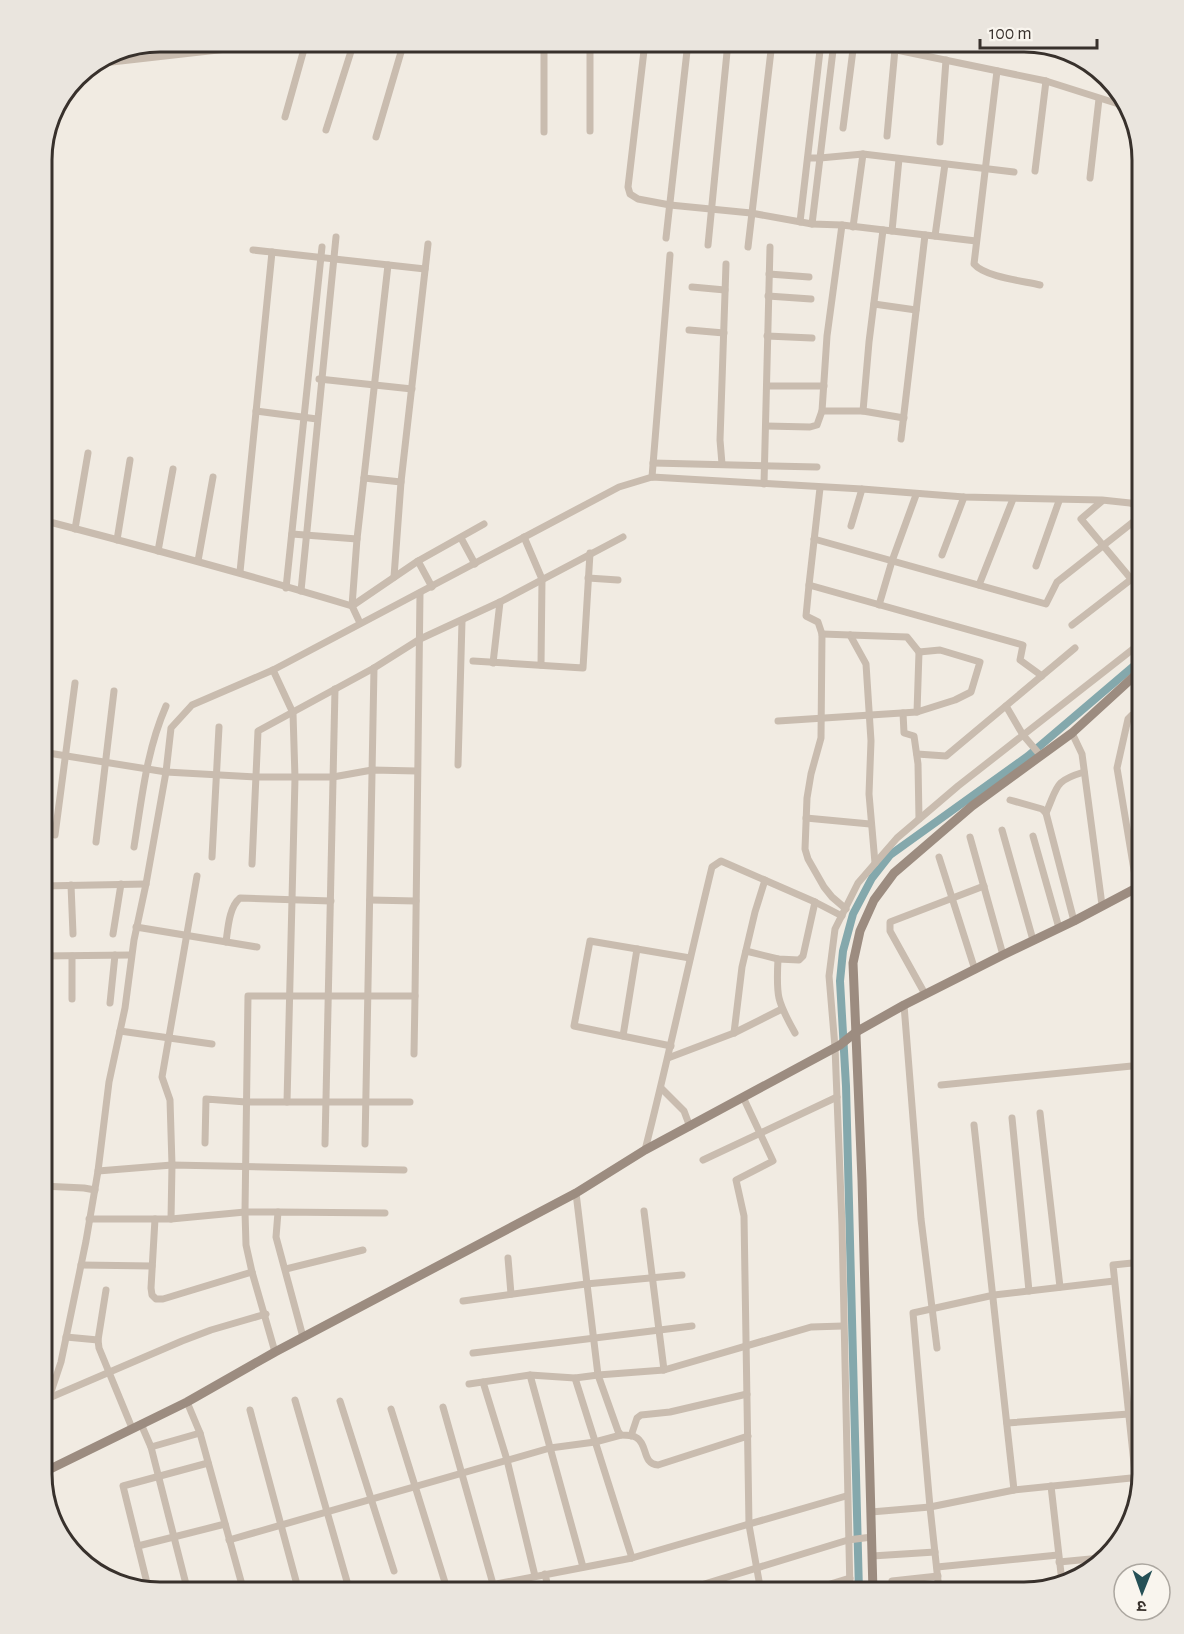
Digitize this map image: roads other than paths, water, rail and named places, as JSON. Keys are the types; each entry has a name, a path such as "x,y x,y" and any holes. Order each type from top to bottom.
{"street":[{"path":"118,61 200,52"},
{"path":"285,117 303,52"},
{"path":"326,130 351,52"},
{"path":"376,137 401,52"},
{"path":"544,52 544,132"},
{"path":"590,52 590,131"},
{"path":"644,53 628,187 630,194 638,199 670,205 751,213 812,224 842,225 976,242"},
{"path":"666,238 687,53"},
{"path":"708,245 727,53"},
{"path":"748,247 771,53"},
{"path":"800,222 820,53"},
{"path":"812,224 833,53"},
{"path":"843,128 854,53"},
{"path":"887,136 895,53"},
{"path":"913,53 1046,81 1115,103"},
{"path":"939,142 946,60"},
{"path":"997,71 974,264 979,269 1040,285"},
{"path":"1035,171 1046,81"},
{"path":"1090,178 1099,99"},
{"path":"808,158 863,154 1014,172"},
{"path":"854,227 863,154"},
{"path":"892,231 898,159"},
{"path":"935,237 945,164"},
{"path":"766,426 817,425 822,411 827,336 842,225"},
{"path":"863,411 884,230"},
{"path":"901,439 925,235"},
{"path":"302,591 336,237"},
{"path":"394,577 401,482 428,244"},
{"path":"286,588 322,247"},
{"path":"764,475 771,247"},
{"path":"253,250 425,269"},
{"path":"240,572 272,252"},
{"path":"653,470 670,255"},
{"path":"722,464 720,440 726,264"},
{"path":"356,615 357,539 388,265"},
{"path":"769,274 809,277"},
{"path":"692,287 725,290"},
{"path":"768,296 810,299"},
{"path":"874,304 916,310"},
{"path":"689,330 724,333"},
{"path":"767,336 812,339"},
{"path":"309,377 412,389"},
{"path":"767,386 824,386"},
{"path":"256,411 318,418"},
{"path":"822,411 863,411 904,417"},
{"path":"75,529 88,453"},
{"path":"117,540 130,460"},
{"path":"53,523 240,572 286,588 302,591 356,615 420,593 429,581 472,558 524,537 653,470 722,464 820,488 862,489 916,495 1059,501 1102,500 1132,503"},
{"path":"653,470 764,475 817,467"},
{"path":"158,551 173,470"},
{"path":"198,561 213,477"},
{"path":"364,478 401,482"},
{"path":"820,488 806,616 818,622 822,634 822,720 821,738 811,774 805,849 824,887 846,909"},
{"path":"851,526 862,489"},
{"path":"879,605 916,495"},
{"path":"942,555 964,497"},
{"path":"979,585 1013,499"},
{"path":"1072,625 1131,579 1081,519 1102,500"},
{"path":"1036,566 1059,501"},
{"path":"814,539 1046,604 1057,582 1132,523"},
{"path":"134,848 156,770 171,728 192,705 273,670 356,615 394,577 484,524"},
{"path":"291,534 357,539"},
{"path":"460,537 472,558"},
{"path":"524,537 542,579 541,665"},
{"path":"252,864 258,732 374,668 420,639 500,602 623,537"},
{"path":"473,662 583,668 590,553"},
{"path":"418,561 429,581"},
{"path":"588,578 618,580"},
{"path":"809,585 1023,645 1020,660 1042,676"},
{"path":"414,1054 420,593"},
{"path":"493,663 500,602"},
{"path":"458,765 462,621"},
{"path":"822,634 907,637 919,652 917,712"},
{"path":"850,635 866,664 870,715 870,824 875,864"},
{"path":"917,754 946,756 1075,648"},
{"path":"778,721 822,720 917,712 956,700 971,692 980,662 940,650 919,652"},
{"path":"850,1582 837,1097 838,1046 829,976 835,929 858,883 897,838 1132,650"},
{"path":"365,1144 374,668"},
{"path":"273,670 293,713 295,778 287,1102"},
{"path":"873,1582 869,1538 871,1512 854,1034 854,963 860,931 874,900 894,873 972,806 1039,754 1072,733 1132,678"},
{"path":"56,835 75,683"},
{"path":"325,1144 335,689"},
{"path":"96,842 114,691"},
{"path":"1006,705 1023,735 1039,754"},
{"path":"110,1002 124,955 136,927 156,770 154,734 166,706"},
{"path":"903,713 904,733 914,736 917,754 920,819"},
{"path":"1132,715 1128,719 1117,768 1132,848"},
{"path":"212,857 219,727"},
{"path":"1072,733 1080,748 1102,905"},
{"path":"53,753 156,770 256,777 333,777 372,770 417,771"},
{"path":"1074,921 1046,813 1061,781 1066,777 1084,772"},
{"path":"1010,800 1046,813"},
{"path":"806,818 870,824"},
{"path":"1002,830 1033,940"},
{"path":"1033,836 1059,928"},
{"path":"970,837 1003,955"},
{"path":"939,857 975,970"},
{"path":"645,1150 712,867 721,861 842,916"},
{"path":"171,1219 170,1100 162,1077 197,876"},
{"path":"734,1033 746,951 765,880"},
{"path":"113,934 121,884"},
{"path":"52,886 140,884"},
{"path":"71,885 72,934"},
{"path":"925,994 889,926 893,920 984,886"},
{"path":"52,1468 187,1402 275,1352 576,1193 688,1123 838,1046 904,1005 1074,921 1132,890"},
{"path":"226,942 232,909 240,898 331,901"},
{"path":"370,900 416,901"},
{"path":"746,951 778,959 799,960 803,956 815,902"},
{"path":"136,927 257,947"},
{"path":"671,1046 574,1026 591,941 690,958"},
{"path":"623,1036 637,949"},
{"path":"52,956 124,955"},
{"path":"52,1392 62,1362 81,1265 89,1219 89,1189 98,1171 109,1082 120,1030 124,955"},
{"path":"72,956 72,999"},
{"path":"778,959 776,988 782,1009 795,1033"},
{"path":"275,1352 246,1245 244,1212 248,996 415,996"},
{"path":"904,1005 921,1219 937,1348"},
{"path":"668,1058 734,1033 782,1009"},
{"path":"120,1030 212,1044"},
{"path":"941,1085 1132,1066"},
{"path":"661,1088 684,1111 688,1123"},
{"path":"742,1096 773,1161 736,1180 744,1216 749,1525 758,1582"},
{"path":"703,1160 837,1097"},
{"path":"205,1143 206,1099 287,1102 410,1102"},
{"path":"1040,1113 1060,1287"},
{"path":"1012,1118 1029,1291"},
{"path":"975,1125 1014,1490"},
{"path":"98,1171 172,1165 404,1170"},
{"path":"52,1187 89,1189"},
{"path":"576,1193 598,1376 621,1435"},
{"path":"644,1211 664,1370"},
{"path":"89,1219 171,1219 244,1212 385,1213"},
{"path":"278,1212 276,1236 303,1337"},
{"path":"155,1219 152,1295 156,1299 163,1299 252,1272"},
{"path":"286,1269 363,1250"},
{"path":"508,1258 511,1294"},
{"path":"1132,1263 1113,1265 1132,1435"},
{"path":"81,1265 152,1266"},
{"path":"464,1301 586,1284 682,1275"},
{"path":"938,1582 913,1313 994,1295 1114,1281"},
{"path":"106,1290 98,1340 108,1373 136,1426 151,1447 185,1581"},
{"path":"52,1397 182,1341 266,1314"},
{"path":"473,1353 692,1326"},
{"path":"469,1384 530,1375 575,1378 664,1370 810,1327 843,1326"},
{"path":"66,1337 98,1340"},
{"path":"530,1375 583,1567"},
{"path":"575,1378 632,1558"},
{"path":"483,1382 507,1460 535,1576"},
{"path":"631,1436 637,1418 641,1415 670,1412 747,1394"},
{"path":"295,1401 347,1581"},
{"path":"339,1401 394,1571"},
{"path":"187,1402 200,1433 241,1581"},
{"path":"443,1407 492,1581"},
{"path":"391,1409 445,1581"},
{"path":"250,1410 296,1581"},
{"path":"1007,1424 1129,1414"},
{"path":"151,1447 200,1433"},
{"path":"229,1540 550,1448 595,1442 621,1435 631,1436 639,1440 649,1461 658,1465 748,1436"},
{"path":"146,1580 123,1486 208,1463"},
{"path":"871,1512 930,1507 1014,1490 1132,1479"},
{"path":"1051,1486 1061,1575"},
{"path":"507,1581 632,1558 846,1496"},
{"path":"138,1546 225,1524"},
{"path":"713,1582 850,1540 869,1538"},
{"path":"872,1556 935,1552"},
{"path":"937,1567 1090,1558"},
{"path":"545,1574 547,1581"},
{"path":"892,1581 938,1576"},
{"path":"838,1582 850,1578"}],"waterway":[{"path":"859,1582 846,1086 840,981 843,951 853,914 872,878 890,855 1028,756 1132,668"}]}
